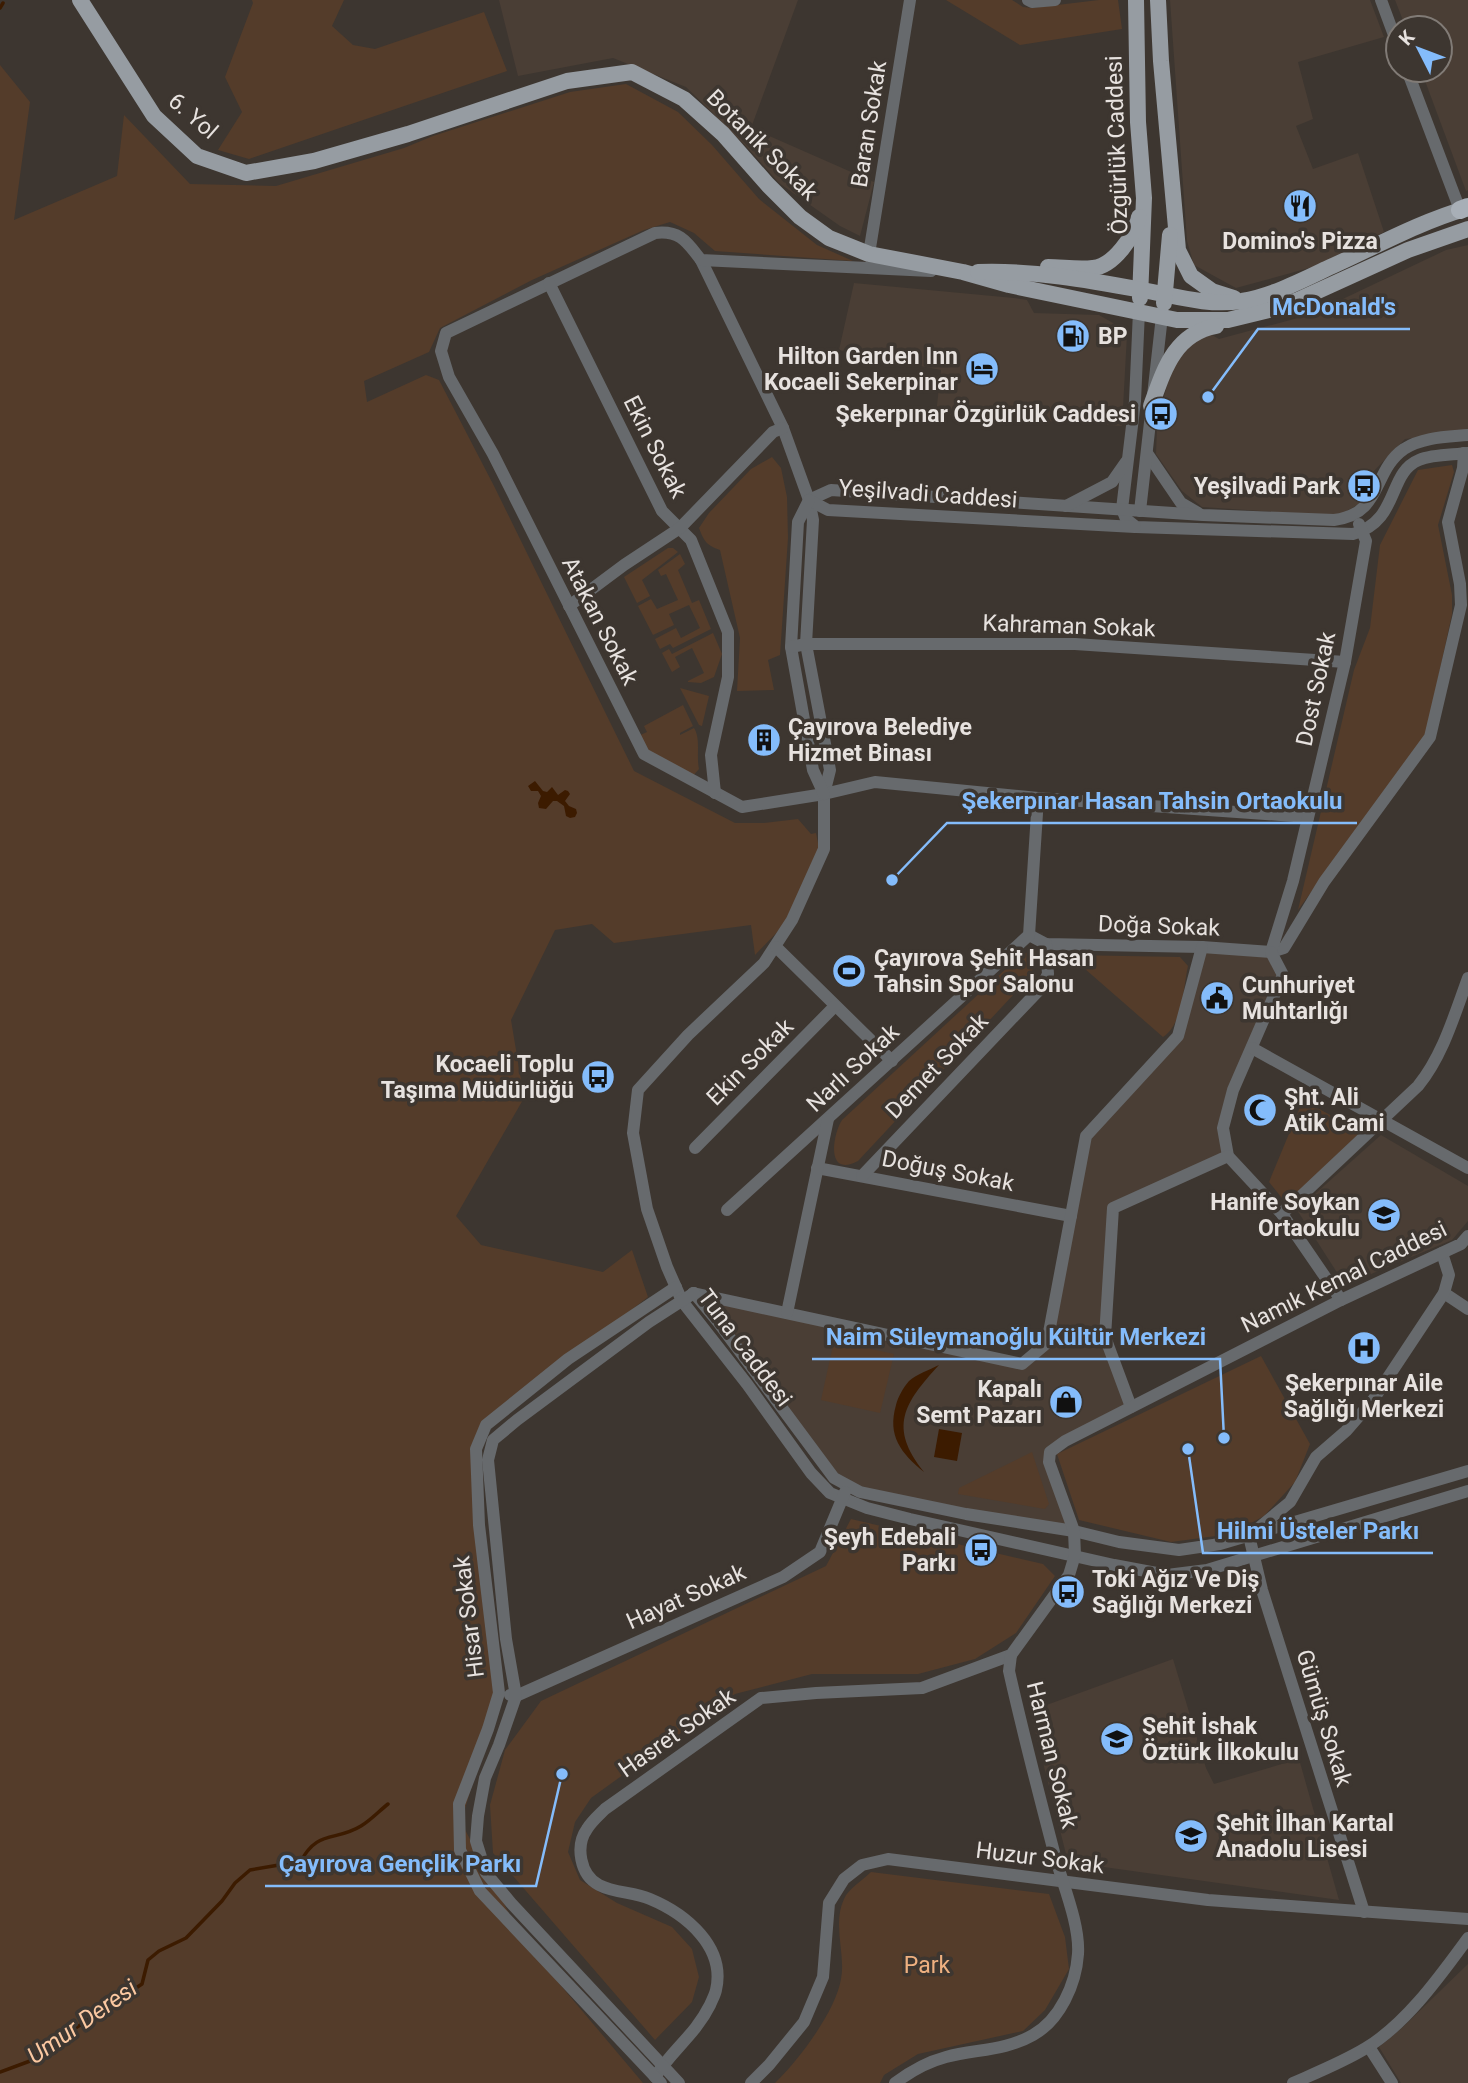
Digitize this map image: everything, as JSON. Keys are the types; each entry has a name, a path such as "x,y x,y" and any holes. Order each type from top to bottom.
{"main road":[{"name":"6. Yol","path":"80,0 154,116 197,156 246,173 314,161 408,134"},
{"path":"92,0 103,38"},
{"name":"Özgürlük Caddesi","path":"1136,0 1138,122 1144,198 1139,311"},
{"name":"Özgürlük Caddesi","path":"1158,0 1173,205"},
{"name":"Botanik Sokak","path":"408,134 567,81 632,72 684,99 723,134 800,217 829,238 869,254 963,272"},
{"path":"963,272 1013,271 1041,267 1096,268 1119,253 1136,229 1144,198"},
{"path":"1162,316 1173,205"},
{"path":"1173,205 1178,250 1191,276 1212,291 1243,300"},
{"path":"1013,271 1141,289 1194,301 1214,303 1243,300 1285,289 1403,233 1465,208"},
{"path":"1151,406 1164,371 1177,347 1201,329 1230,324 1298,300 1408,250 1468,229"},
{"path":"963,272 1009,285 1177,320 1228,320 1261,312"}],"street":[{"name":"Baran Sokak","path":"869,254 910,0"},
{"path":"1028,0 1055,0"},
{"path":"1413,84 1465,208"},
{"path":"549,283 654,233 678,235 701,260 783,428 809,500 813,520 806,644 830,770 824,794"},
{"path":"701,260 963,272"},
{"name":"Atakan Sokak","path":"549,283 446,333 441,351 449,377 493,454 644,754 742,807 824,794 875,782 1038,798 1308,817"},
{"name":"Ekin Sokak","path":"549,283 662,511 691,540 728,632 728,677 711,755 715,793"},
{"path":"1136,527 1126,519 1122,509 1135,401 1139,311"},
{"path":"1140,511 1162,316"},
{"path":"569,606 680,527 773,432 783,428"},
{"path":"1341,1300 1282,1214 1228,1156 1223,1129 1233,1090 1283,975 1271,952 1284,948 1324,882 1430,737 1463,628 1460,584 1448,522 1466,453 1421,459 1411,464 1403,474 1382,516 1374,525 1363,531 1354,516 1366,507 1390,463 1405,448 1426,440 1468,435"},
{"path":"1147,453 1181,503 1203,516"},
{"path":"1064,506 1112,482 1128,459"},
{"name":"Yeşilvadi Caddesi","path":"809,500 831,490 1203,516 1334,520 1354,516"},
{"path":"809,500 799,522 791,647 813,770 824,794"},
{"name":"Yeşilvadi Caddesi","path":"809,500 828,510 1136,527 1341,534 1363,531"},
{"name":"Dost Sokak","path":"1271,952 1293,881 1345,662 1366,541 1363,531"},
{"name":"Kahraman Sokak","path":"791,647 806,644 1074,644 1345,662"},
{"name":"Tuna Caddesi","path":"824,794 824,849 792,920 764,963 688,1035 638,1090 633,1133 645,1196 663,1256 676,1287 718,1322 834,1478 860,1492 966,1514 1074,1531 1119,1542 1179,1550 1250,1536 1468,1471"},
{"path":"1038,798 1029,935 1046,944"},
{"name":"Narlı Sokak","path":"727,1210 1029,935"},
{"name":"Doğa Sokak","path":"1046,944 1202,947 1271,952"},
{"name":"Demet Sokak","path":"862,1176 1041,988 1048,974 1046,944"},
{"path":"776,947 892,1060"},
{"path":"688,1297 787,1313 1022,1364 1047,1343 1086,1136 1178,1036 1202,947"},
{"path":"1282,1214 1418,1086 1431,1070 1468,978"},
{"name":"Ekin Sokak","path":"695,1148 835,1006"},
{"path":"1252,1048 1468,1168"},
{"path":"787,1313 828,1119"},
{"path":"1132,1407 1105,1337 1113,1208 1228,1156"},
{"name":"Doğuş Sokak","path":"817,1168 1071,1216"},
{"name":"Namık Kemal Caddesi","path":"1074,1531 1049,1462 1050,1452 1065,1441 1341,1300 1442,1254 1461,1244 1468,1236"},
{"path":"1250,1536 1290,1502 1316,1457 1346,1431 1373,1400 1444,1293 1449,1275 1442,1254"},
{"name":"Hisar Sokak","path":"676,1287 568,1359 486,1424 476,1449 479,1525 499,1693 459,1804 460,1850 480,1891 659,2075 679,2083"},
{"path":"1444,1293 1468,1309"},
{"name":"Tuna Caddesi","path":"688,1297 811,1473 830,1493 867,1508 910,1519 1042,1550 1167,1575 1207,1570 1468,1491"},
{"name":"Hisar Sokak","path":"659,2075 486,1872 477,1841 478,1816 485,1778 516,1696 506,1639 488,1460 493,1440 517,1420 649,1322 688,1297"},
{"name":"Hayat Sokak","path":"516,1696 783,1577 820,1552 848,1486"},
{"path":"1011,1655 1069,1576 1075,1555 1074,1531"},
{"name":"Gümüş Sokak","path":"1250,1536 1262,1590 1364,1912"},
{"name":"Harman Sokak","path":"895,2083 913,2069 947,2057 1001,2049 1035,2035 1056,2015 1073,1983 1078,1953 1075,1926 1032,1773 1009,1671 1011,1655"},
{"name":"Hasret Sokak","path":"659,2075 702,2020 716,1990 717,1963 704,1938 687,1918 650,1898 598,1884 584,1871 580,1845 586,1829 605,1809 761,1699 816,1693 922,1688 1011,1655"},
{"path":"499,1693 516,1696"},
{"name":"Huzur Sokak","path":"751,2083 804,2022 823,1977 829,1903 844,1879 862,1865 888,1859 1208,1900 1468,1919"},
{"path":"1293,2083 1369,2047 1427,1993 1468,1938"},
{"path":"1369,2047 1392,2083"}],"shaded area":[{"path":"499,0 798,0 751,128 874,182 860,236 840,226 779,183 686,87 613,58 518,76"},
{"path":"1170,0 1370,0 1384,37 1298,62 1313,119 1296,126 1313,169 1358,153 1384,232 1320,265 1236,288 1194,265 1187,241"},
{"path":"1395,0 1468,0 1466,191 1426,84 1454,84 1454,14 1400,14"},
{"path":"1468,245 1468,431 1405,439 1372,473 1359,504 1338,516 1202,507 1182,491 1156,454 1157,428 1162,404 1181,351 1199,337 1212,335 1219,339 1309,315 1446,250"},
{"path":"854,283 1027,300 1034,313 1099,315 1127,335 1122,426 936,414 941,370 839,350"},
{"path":"535,781 543,791 547,792 552,787 558,795 568,791 570,794 565,801 576,809 575,817 566,816 564,806 557,801 553,801 546,809 539,808 541,796 538,791 531,791 528,786"},
{"path":"1202,947 1271,952 1284,974 1221,1129 1227,1156 1113,1208 1105,1337 1133,1405 1051,1452 1076,1533 860,1491 832,1477 718,1322 690,1299 691,1291 1022,1364 1046,1342 1086,1137 1178,1037"},
{"name":"Hanife Soykan Ortaokulu","path":"1381,1135 1468,1186 1468,1221 1452,1240 1345,1285 1297,1210"},
{"path":"939,1365 917,1391 905,1416 906,1442 924,1472 898,1443 893,1426 894,1416 898,1399 909,1381"},
{"path":"939,1429 962,1433 957,1461 934,1457"},
{"name":"Şehit İlhan Kartal Anadolu Lisesi","path":"1173,1659 1206,1768 1214,1784 1299,1759 1339,1900 1068,1862 1030,1711"},
{"path":"1468,1964 1468,2083 1401,2083 1379,2047"}],"green space":[{"path":"252,0 344,0 332,26 353,45 375,49 484,12 507,71 249,159 218,150 242,112 225,77"},
{"path":"946,0 1012,0 1023,7 1032,8 1118,0 1122,29 1020,45"},
{"path":"0,65 30,102 14,220 117,176 124,115 190,184 276,186 404,148 433,136 570,92 626,84 678,112 712,145 759,199 817,245 853,261 715,251 694,233 670,222 644,230 532,280 440,328 429,352 364,381 367,402 426,375 439,380 634,771 735,823 798,819 811,834 816,833 819,848 784,925 755,955 751,925 614,943 592,924 555,930 511,1020 524,1098 456,1216 481,1245 603,1272 632,1250 648,1297 486,1423 475,1451 499,1696 461,1822 524,1942 643,2083 0,2083"},
{"path":"772,457 781,468 787,497 788,538 780,655 768,660 774,690 737,691 740,638 720,550 706,542 699,528 709,513 751,469"},
{"path":"1452,465 1454,472 1438,525 1452,595 1452,614 1426,734 1298,910 1354,670 1370,628 1380,545 1418,470"},
{"path":"668,548 678,552 642,580 650,596 637,603 624,577"},
{"path":"680,554 685,564 678,570 692,603 699,600 711,629 673,648 670,644 660,649 655,639 676,628 681,638 700,628 689,605 669,614 674,625 653,635 638,606 651,599 657,609 678,600 666,574 661,576 658,570"},
{"path":"713,633 722,654 714,677 701,683 688,682 704,673 692,648 675,657 680,667 672,672 662,653 669,649 672,654"},
{"path":"680,688 709,696 702,726 699,725"},
{"path":"683,705 693,726 680,735 694,728 698,742 699,769 691,778 651,756 638,736 647,732 644,726"},
{"path":"1029,952 1033,969 1029,978 858,1161 848,1165 836,1160 834,1144 842,1120 1022,954"},
{"path":"1069,955 1180,957 1188,966 1175,1024 1163,1037"},
{"path":"1303,1100 1361,1132 1286,1203 1269,1182"},
{"path":"834,1341 894,1354 880,1413 821,1400"},
{"path":"1261,1356 1310,1444 1295,1482 1264,1516 1231,1534 1171,1542 1079,1520 1057,1454"},
{"path":"1032,1452 1049,1504 1045,1509 958,1494 959,1488"},
{"path":"851,1519 1043,1564 1055,1576 1016,1633 975,1659 918,1674 812,1674 735,1694 591,1798 575,1822 568,1852 580,1880 617,1903 672,1927 692,1949 699,1977 692,2002 655,2040 493,1853 490,1805 505,1750 541,1701 826,1566"},
{"name":"Park","path":"871,1872 1049,1894 1065,1937 1069,1969 1045,2010 1023,2031 918,2054 884,2075 880,2083 775,2083 805,2049 832,2006 838,1992 842,1969 839,1929 841,1909 849,1892"}],"waterway":[{"path":"0,8 3,3"},
{"name":"Umur Deresi","path":"0,2072 30,2061 142,1984 148,1960 159,1951 186,1938 250,1870 300,1863 313,1845 352,1831 388,1804"}],"place":[{"name":"Domino's Pizza","path":"1300,206"},
{"name":"BP","path":"1073,336"},
{"name":"Hilton Garden Inn Kocaeli Sekerpinar","path":"982,369"},
{"name":"McDonald's","path":"1208,397"},
{"name":"Şekerpınar Özgürlük Caddesi","path":"1161,414"},
{"name":"Yeşilvadi Park","path":"1364,486"},
{"name":"Çayırova Belediye Hizmet Binası","path":"764,740"},
{"name":"Şekerpınar Hasan Tahsin Ortaokulu","path":"892,880"},
{"name":"Çayırova Şehit Hasan Tahsin Spor Salonu","path":"849,971"},
{"name":"Cunhuriyet Muhtarlığı","path":"1217,998"},
{"name":"Kocaeli Toplu Taşıma Müdürlüğü","path":"598,1077"},
{"name":"Şht. Ali Atik Cami","path":"1260,1110"},
{"name":"Hanife Soykan Ortaokulu","path":"1384,1215"},
{"name":"Şekerpınar Aile Sağlığı Merkezi","path":"1364,1348"},
{"name":"Kapalı Semt Pazarı","path":"1066,1402"},
{"name":"Naim Süleymanoğlu Kültür Merkezi","path":"1224,1438"},
{"name":"Hilmi Üsteler Parkı","path":"1188,1449"},
{"name":"Şeyh Edebali Parkı","path":"981,1550"},
{"name":"Toki Ağız Ve Diş Sağlığı Merkezi","path":"1068,1592"},
{"name":"Şehit İshak Öztürk İlkokulu","path":"1117,1739"},
{"name":"Çayırova Gençlik Parkı","path":"562,1774"},
{"name":"Şehit İlhan Kartal Anadolu Lisesi","path":"1191,1836"}]}
